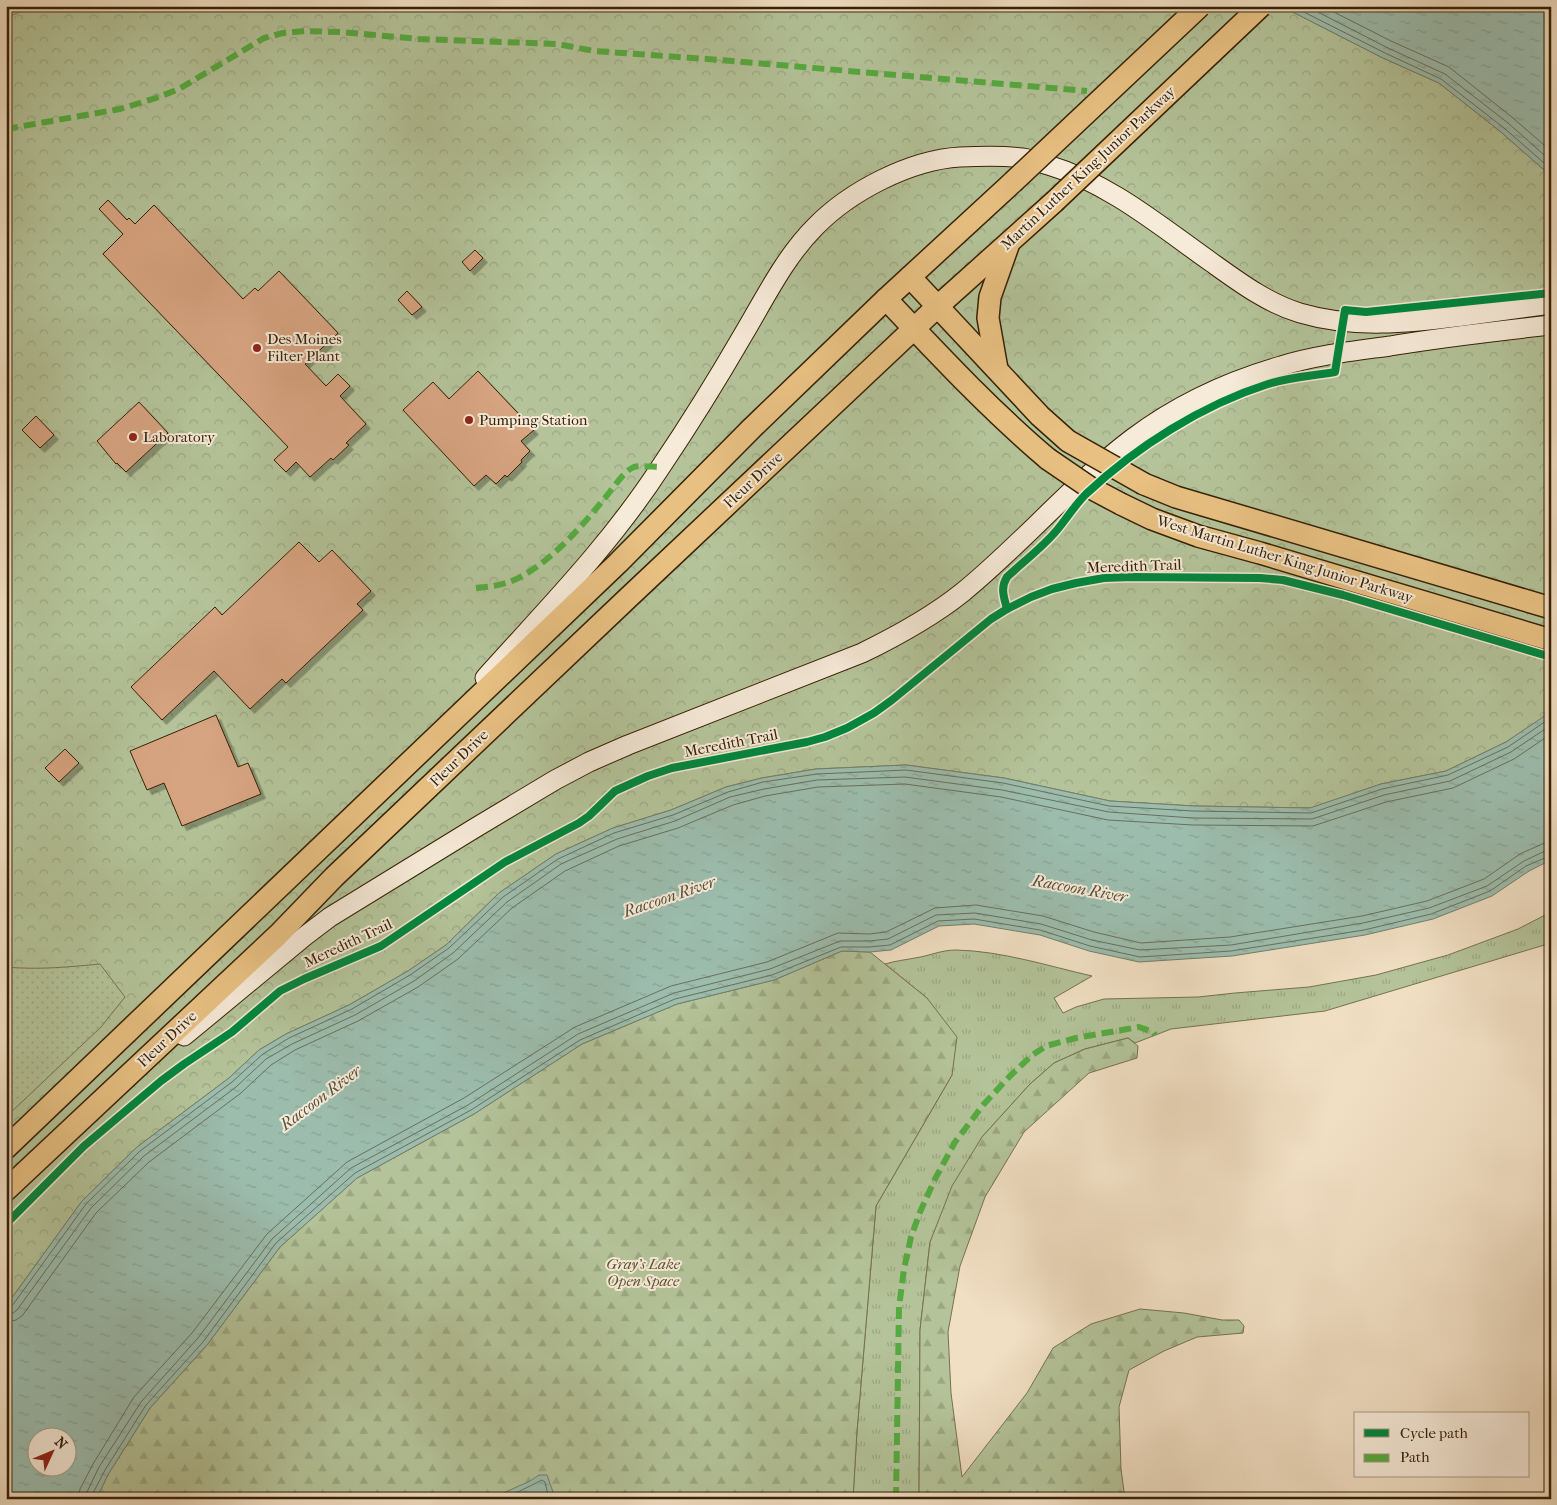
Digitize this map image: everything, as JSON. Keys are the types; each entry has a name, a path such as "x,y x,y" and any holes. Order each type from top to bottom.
{"main road":[{"path":"886,299 1200,6"},
{"name":"Martin Luther King Junior Parkway","path":"914,328 1054,202 1261,6"},
{"path":"402,770 596,556 629,514 709,391 791,255 816,226 846,201 874,184 907,169 942,158 987,156 1025,158 1062,169 1103,187 1264,298 1321,319 1361,324 1388,324 1434,320 1551,304"},
{"path":"997,369 988,318 990,297 1009,242"},
{"name":"West Martin Luther King Junior Parkway","path":"910,277 1040,416 1068,441 1144,484 1176,497 1551,608"},
{"name":"West Martin Luther King Junior Parkway","path":"886,299 1025,440 1089,486 1121,504 1152,519 1198,536 1551,640"},
{"name":"Fleur Drive","path":"6,1148 618,563 752,428 886,299"},
{"path":"79,1122 304,936 330,917 475,828 589,762 862,653 886,642 933,614 963,592 1108,459 1133,438 1169,414 1226,385 1282,366 1338,354 1436,338 1551,325"},
{"name":"Fleur Drive","path":"6,1190 278,935 342,870 914,328"}],"green space":[{"path":"6,6 1281,6 1383,58 1439,83 1501,132 1551,176 1551,706 1544,717 1506,742 1446,771 1381,784 1311,808 1194,806 1110,801 1004,778 906,765 816,769 762,778 726,787 671,810 613,828 556,854 499,893 446,945 408,971 349,1005 286,1034 259,1050 229,1078 137,1147 82,1201 6,1306"},
{"path":"1551,912 1551,943 1325,1011 1171,1029 1135,1043 1128,1038 1085,1049 1054,1063 1030,1084 982,1137 930,1242 920,1330 919,1499 853,1499 876,1206 952,1075 927,998 885,964 956,950 990,953 1092,976 1054,998 1063,1013 1104,999 1198,997 1309,987 1376,975 1448,955 1518,929"},
{"name":"Gray's Lake Open Space","path":"842,951 870,952 927,998 957,1037 952,1075 876,1206 853,1499 96,1499 109,1473 150,1408 207,1345 280,1247 357,1178 474,1114 582,1044 677,1004 774,980"},
{"path":"100,964 125,997 101,1027 6,1117 6,967 42,968"},
{"path":"1128,1038 1138,1046 1137,1058 1089,1073 1024,1132 985,1197 960,1266 948,1332 951,1393 962,1477 1027,1393 1053,1348 1091,1324 1140,1309 1184,1313 1222,1320 1239,1320 1244,1326 1243,1333 1197,1337 1164,1351 1129,1370 1119,1407 1121,1469 1125,1499 919,1499 920,1330 930,1242 952,1186 982,1137 1030,1084 1054,1063 1085,1049"}],"water":[{"path":"6,6 41,6 6,18"},
{"path":"1281,6 1551,6 1551,176 1501,132 1439,83 1383,58"},
{"name":"Raccoon River","path":"1551,706 1551,860 1529,871 1492,896 1433,919 1365,935 1232,956 1139,962 1089,951 1040,935 974,924 939,926 891,950 870,952 842,951 774,980 677,1004 582,1044 474,1114 357,1178 280,1247 207,1345 150,1408 109,1473 96,1499 6,1499 6,1306 82,1201 137,1147 229,1078 259,1050 286,1034 349,1005 408,971 446,945 499,893 556,854 613,828 671,810 726,787 762,778 816,769 906,765 1004,778 1110,801 1194,806 1310,808 1381,784 1446,771 1506,742 1543,717"},
{"path":"539,1475 547,1475 554,1499 498,1499 499,1495"}],"building":[{"name":"Des Moines Filter Plant","path":"108,200 127,220 129,218 135,224 154,205 243,299 255,288 258,291 279,271 338,333 305,364 326,386 338,374 350,386 340,396 366,424 346,443 349,445 333,460 331,458 310,477 296,462 286,472 274,460 288,447 103,254 123,234 99,209"},
{"path":"475,250 483,258 470,271 462,262"},
{"path":"407,291 422,307 412,315 398,300"},
{"name":"Pumping Station","path":"478,371 534,430 521,441 530,451 507,477 505,475 496,484 486,475 474,486 403,410 433,382 449,399"},
{"name":"Laboratory","path":"139,402 168,433 126,472 116,464 97,441"},
{"path":"36,416 54,435 40,448 22,430"},
{"path":"299,542 319,562 332,550 371,591 357,604 363,610 286,683 282,679 250,709 214,671 162,720 131,687 215,607 222,615"},
{"path":"216,715 238,767 248,763 261,794 182,826 164,783 147,790 130,751"},
{"path":"65,749 79,763 59,782 45,768"}],"marked path":[{"path":"6,129 120,109 156,98 179,89 264,38 283,33 305,31 341,32 419,39 558,44 594,51 1087,91"},
{"path":"476,588 509,582 535,568 573,535 621,477 630,469 640,466 661,467"},
{"path":"896,1499 899,1307 904,1269 911,1237 920,1212 955,1142 984,1104 1010,1076 1031,1056 1046,1046 1076,1038 1139,1027 1153,1032 1155,1035"}],"cycle path":[{"path":"1007,609 1003,589 1007,577 1052,536 1086,494 1148,444 1219,403 1243,393 1285,380 1335,372 1345,310 1366,312 1551,293"},
{"name":"Meredith Trail","path":"6,1224 84,1146 161,1081 232,1032 280,991 381,946 505,862 579,823 615,791 648,776 672,768 807,742 847,728 874,713 892,700 991,619 1031,597 1052,589 1104,578 1260,578 1283,580 1343,595 1551,657"}],"place":[{"name":"Des Moines Filter Plant","path":"257,348"},
{"name":"Pumping Station","path":"469,420"},
{"name":"Laboratory","path":"133,437"}]}
